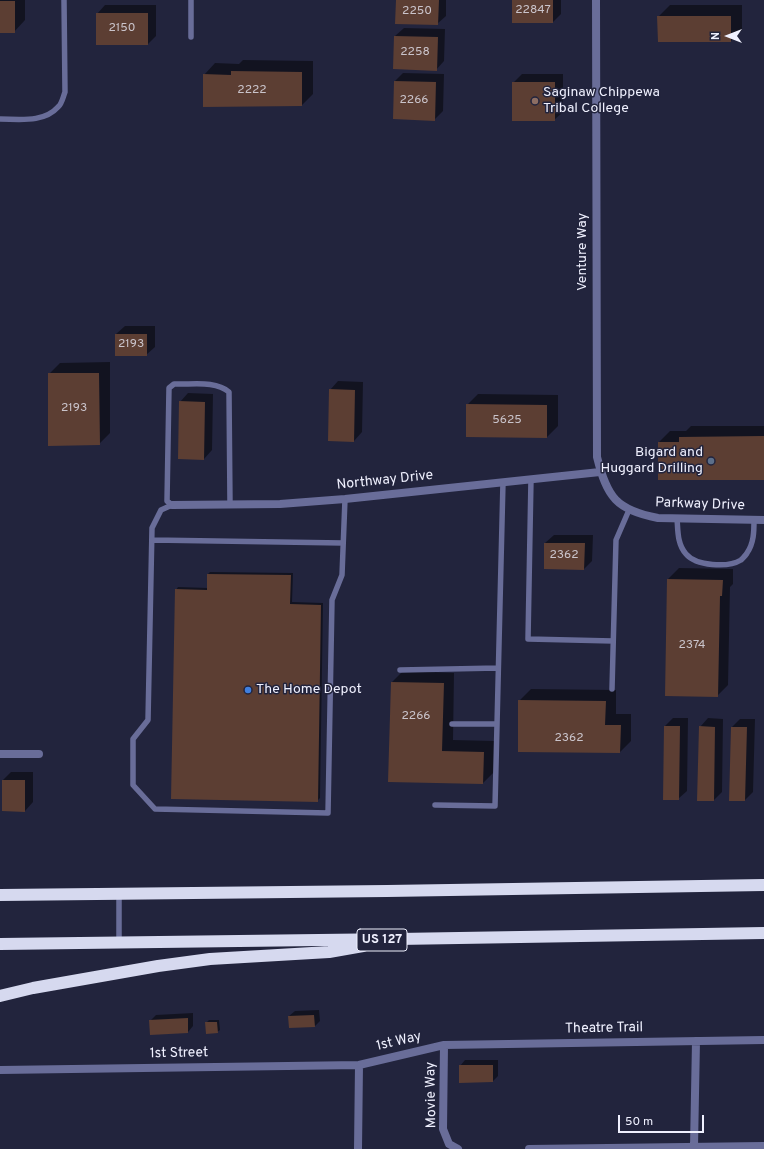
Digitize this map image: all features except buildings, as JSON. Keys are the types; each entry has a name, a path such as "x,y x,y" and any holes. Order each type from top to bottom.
{"highway":[{"path":"0,895 764,885"},
{"name":"US 127","path":"0,944 398,940 764,933"},
{"path":"0,996 33,988 158,966 210,959 329,952 398,940"}],"street":[{"name":"Venture Way","path":"596,0 596,457 605,484 614,500"},
{"name":"Northway Drive","path":"172,504 280,504 345,499 600,472"},
{"name":"Parkway Drive","path":"614,500 629,510 658,518 764,520"},
{"path":"0,754 39,754"},
{"name":"Theatre Trail","path":"444,1045 764,1040"},
{"path":"694,1147 696,1041"},
{"name":"1st Way","path":"359,1065 444,1045"},
{"name":"Movie Way","path":"444,1045 443,1128 449,1144 458,1149"},
{"path":"358,1149 359,1065"},
{"name":"1st Street","path":"0,1070 359,1065"},
{"path":"529,1149 764,1146"}],"lane":[{"path":"0,119 35,119 49,115 59,106 65,92 64,0"},
{"path":"191,0 191,37"},
{"path":"230,504 229,392 216,385 174,384 169,388 167,501 172,504 161,510 152,528 148,720 134,739 133,785 155,809 328,813 332,600 342,575 345,499"},
{"path":"532,479 528,639 613,641"},
{"path":"435,805 495,806 503,482"},
{"path":"612,689 616,540 629,510"},
{"path":"677,518 679,541 685,554 696,562 715,564 729,564 741,560 748,551 753,539 754,520"},
{"path":"152,540 343,543"},
{"path":"400,670 498,668"},
{"path":"452,724 497,724"},
{"path":"119,894 119,943"}],"place":[{"name":"Saginaw Chippewa Tribal College","path":"535,101"},
{"name":"Bigard and Huggard Drilling","path":"711,461"},
{"name":"The Home Depot","path":"248,690"}]}
